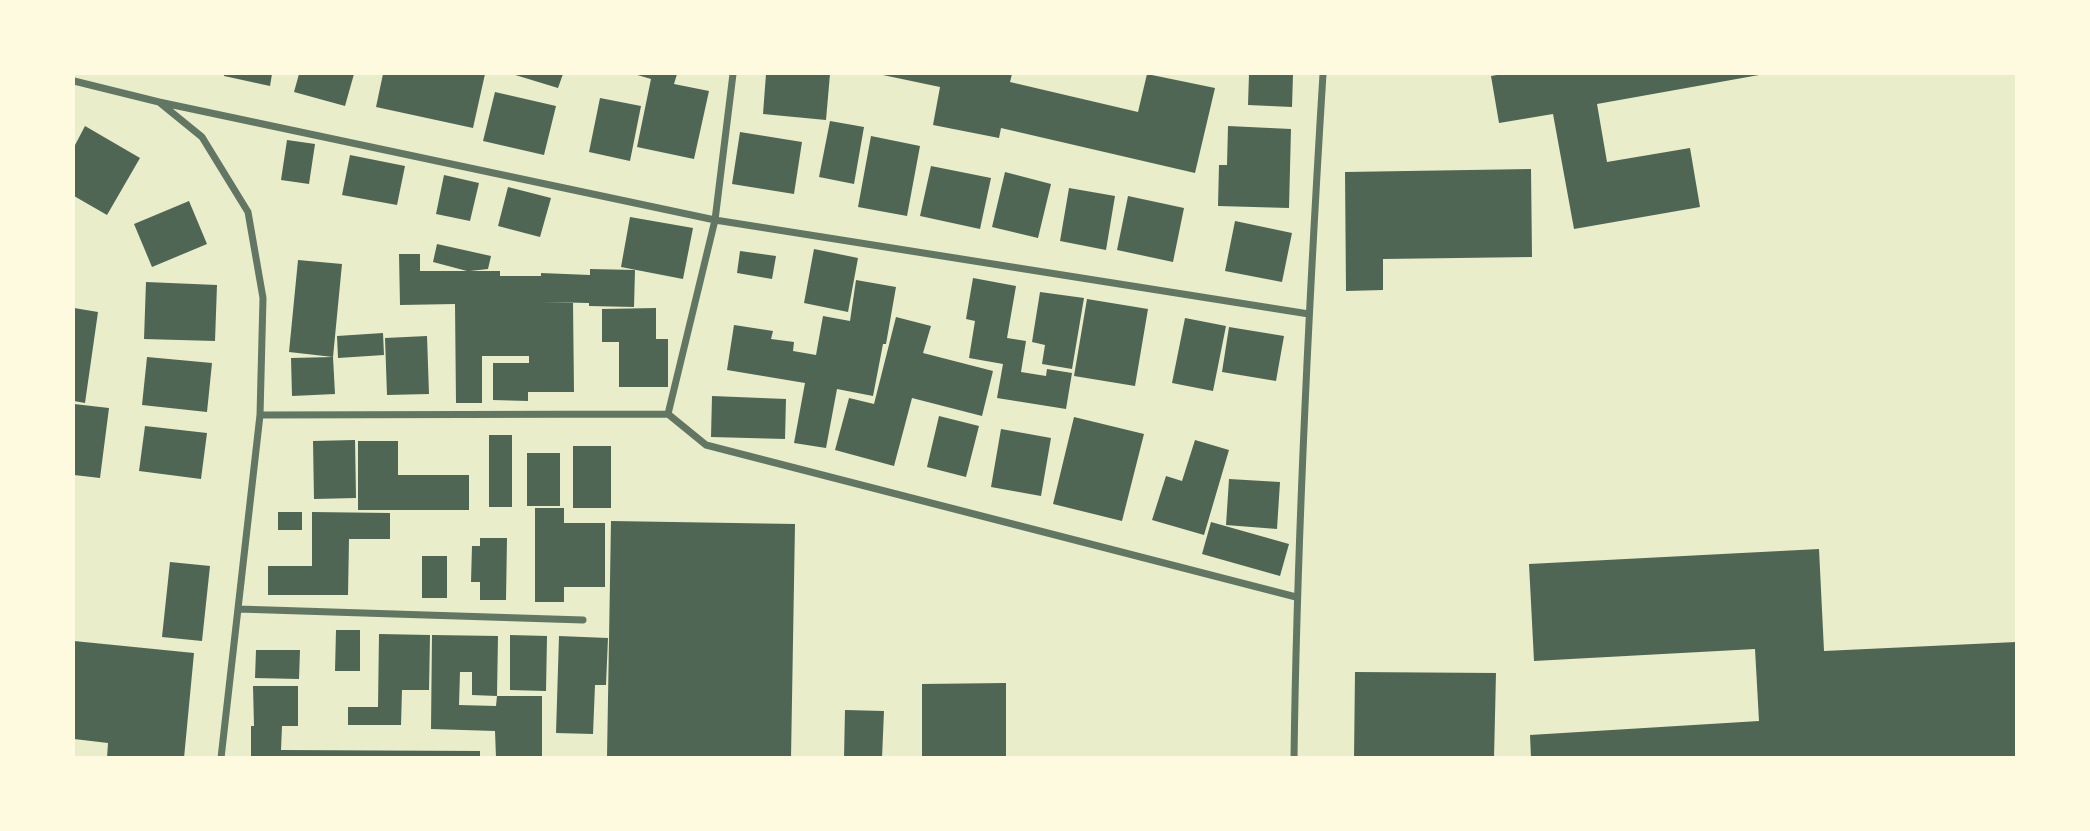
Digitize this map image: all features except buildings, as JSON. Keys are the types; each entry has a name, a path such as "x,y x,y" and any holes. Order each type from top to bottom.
{"street":[{"path":"668,414 715,220 733,74"},
{"path":"1294,758 1296,597 1323,74"},
{"path":"74,81 159,102 715,220 1309,314"},
{"path":"159,102 202,137 248,212 263,298 260,415 221,758"},
{"path":"260,415 668,414 706,445 1296,597"},
{"path":"238,609 583,620"}]}
